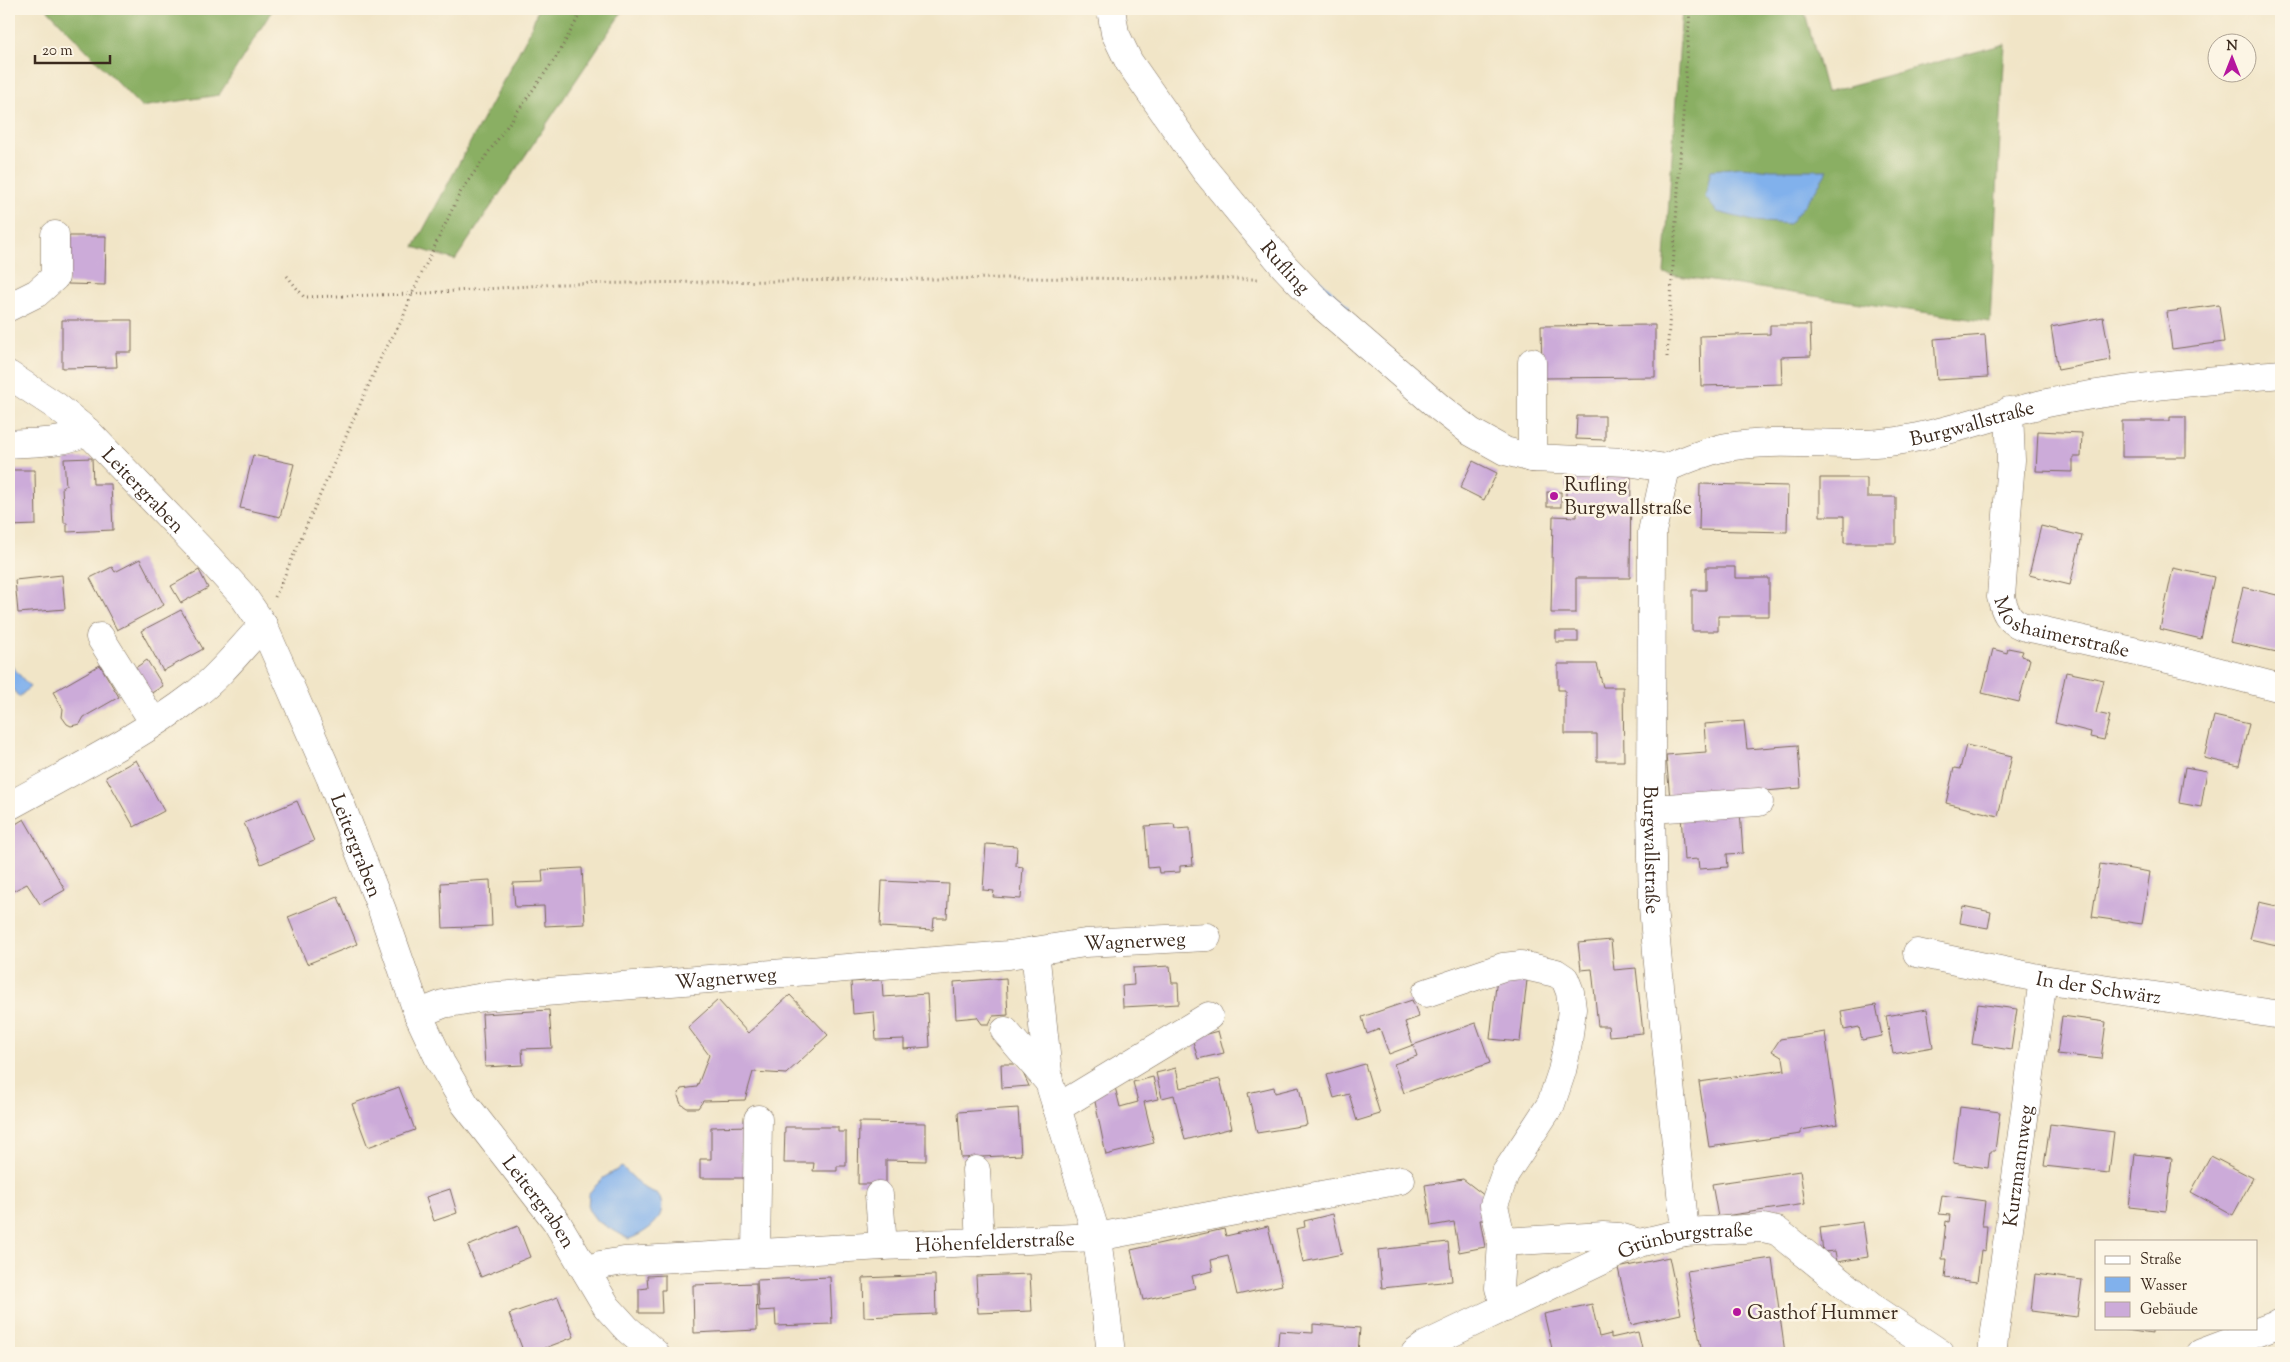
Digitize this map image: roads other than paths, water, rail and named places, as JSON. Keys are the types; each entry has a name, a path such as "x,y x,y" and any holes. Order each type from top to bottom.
{"street":[{"name":"Rufling","path":"1111,9 1115,34 1129,62 1204,169 1296,279 1320,304 1471,432 1505,451 1532,458"},
{"path":"9,307 37,293 56,277 55,235"},
{"path":"1532,362 1532,458 1627,462 1666,468"},
{"name":"Burgwallstraße","path":"1685,1232 1653,907 1651,809 1652,532 1666,468 1701,453 1726,447 1752,444 1854,444 1904,440 1957,428 2009,411 2054,401 2149,388 2281,374"},
{"name":"Leitergraben","path":"9,375 56,406 87,431 206,554 242,596 263,625 330,777 382,910 418,1014 441,1063 465,1104 534,1190 556,1221 607,1307 627,1329 655,1353"},
{"name":"Moshaimerstraße","path":"2009,411 2011,460 2001,597 2004,610 2011,621 2022,626 2190,664 2281,688"},
{"path":"9,444 57,441 76,437 87,431"},
{"path":"13,796 154,723 197,693 225,668 263,625"},
{"path":"100,637 154,723"},
{"path":"1651,809 1759,802"},
{"name":"Wagnerweg","path":"418,1014 443,1004 484,997 1035,951 1085,942 1207,937"},
{"path":"1035,951 1052,1094 1096,1237 1111,1353"},
{"name":"In der Schwärz","path":"1917,952 2042,979 2281,1015"},
{"path":"1426,993 1503,967 1521,965 1556,973 1565,979 1570,992 1572,1009 1568,1043 1551,1104 1505,1174 1498,1189 1494,1211 1502,1242 1499,1288 1505,1308"},
{"name":"Kurzmannweg","path":"1992,1353 2042,979"},
{"path":"1004,1031 1052,1094 1067,1102 1209,1016"},
{"path":"756,1253 758,1119"},
{"path":"976,1170 980,1242"},
{"name":"Höhenfelderstraße","path":"586,1271 600,1265 624,1261 883,1246 1096,1237 1401,1180"},
{"path":"879,1195 883,1246"},
{"name":"Grünburgstraße","path":"1415,1353 1426,1345 1639,1243 1685,1232 1763,1228 1777,1231 1874,1309 1940,1353"},
{"path":"1502,1242 1619,1236 1639,1243"},
{"path":"2201,1353 2281,1323"}],"water":[{"path":"1741,167 1771,170 1828,170 1813,194 1789,224 1753,221 1717,212 1705,197 1711,170"},
{"path":"10,664 30,687 19,697 9,685"},
{"path":"622,1167 644,1188 658,1194 662,1209 656,1222 643,1232 629,1239 597,1221 588,1209 589,1193 603,1178"}],"waterway":[{"path":"1317,282 1345,308"}],"place":[{"name":"Rufling Burgwallstraße","path":"1554,496"},
{"name":"Gasthof Hummer","path":"1737,1312"}]}
